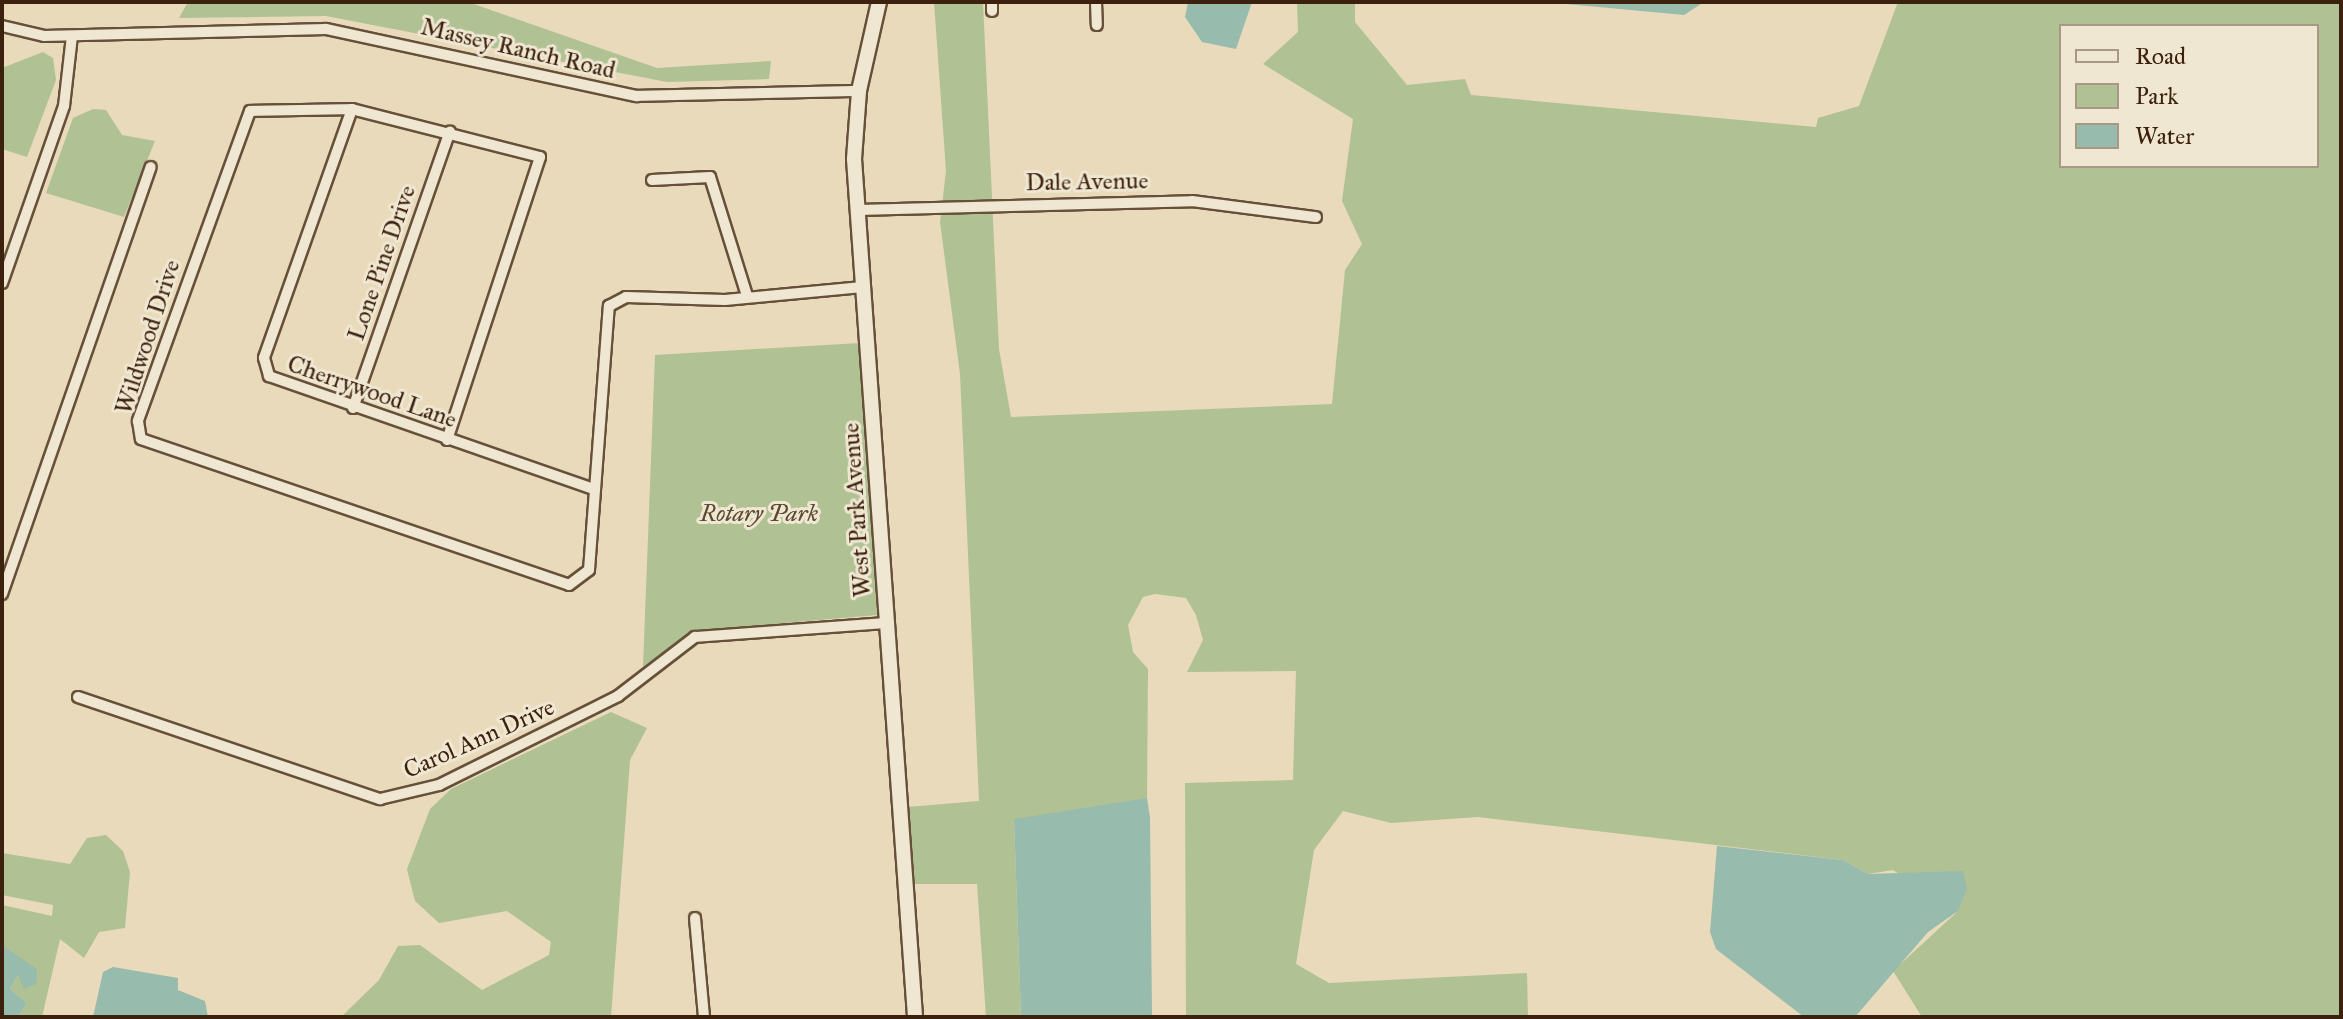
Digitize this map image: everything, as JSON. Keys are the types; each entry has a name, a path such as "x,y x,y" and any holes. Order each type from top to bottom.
{"street":[{"name":"West Park Avenue","path":"879,2 859,91 858,210 915,1017"},
{"path":"1096,2 1097,25"},
{"name":"Massey Ranch Road","path":"2,26 26,35 72,36 326,29 637,96 859,91"},
{"path":"2,283 64,106 72,36"},
{"name":"Wildwood Drive","path":"447,440 541,171 540,157 530,150 352,109 258,107 245,117 138,421 141,439 569,585 589,570 609,306 626,297 747,296"},
{"name":"Cherrywood Lane","path":"352,109 264,358 278,383 594,489"},
{"name":"Lone Pine Drive","path":"353,408 450,131"},
{"path":"2,594 151,167"},
{"path":"652,180 710,177 747,296 862,287"},
{"name":"Dale Avenue","path":"858,210 1192,201 1316,217"},
{"name":"Carol Ann Drive","path":"78,697 380,799 439,785 618,696 695,637 887,623"},
{"path":"695,918 704,1017"}],"green space":[{"path":"188,2 468,2 657,68 771,61 769,79 667,82 326,16 179,18"},
{"path":"934,2 983,2 999,349 1011,417 1332,404 1345,270 1362,244 1342,201 1353,119 1263,64 1298,32 1297,2 1355,2 1355,22 1407,85 1465,79 1471,95 1816,127 1818,118 1859,106 1898,2 2341,2 2341,1017 1922,1017 1893,971 1958,911 1893,870 1868,874 1843,860 1478,817 1391,823 1343,811 1314,850 1296,964 1329,983 1527,973 1528,1017 1186,1017 1185,783 1293,780 1296,671 1187,672 1203,640 1196,615 1186,598 1155,594 1143,597 1128,625 1133,652 1148,669 1147,802 1014,820 1021,1017 986,1017 977,884 914,884 908,807 979,801 960,374 940,222 946,171"},
{"path":"43,52 53,58 56,80 27,157 2,149 2,68"},
{"path":"93,109 106,110 122,135 155,141 124,217 46,193 73,118"},
{"name":"Rotary Park","path":"860,343 877,615 695,631 643,667 655,355"},
{"path":"611,712 647,728 630,760 611,1017 341,1017 379,980 398,946 420,945 482,990 549,955 551,942 507,911 439,923 415,901 407,869 430,809 451,789"},
{"path":"106,835 123,851 130,872 125,928 99,932 84,958 60,939 42,1017 18,1017 27,1003 10,989 18,975 36,984 2,945 2,905 52,916 53,905 2,895 2,853 70,864 87,838"}],"water":[{"path":"1188,2 1252,2 1236,49 1202,42 1185,17"},
{"path":"1545,2 1704,2 1684,15"},
{"path":"1147,798 1150,818 1152,1017 1021,1017 1014,819"},
{"path":"1717,846 1843,860 1868,874 1963,871 1967,888 1958,911 1928,932 1855,1017 1804,1017 1716,949 1710,932"},
{"path":"2,945 37,969 36,984 24,989 18,975 10,989 27,1003 18,1017 2,1017"},
{"path":"113,967 178,978 178,990 205,1001 208,1017 93,1017 103,972"}]}
